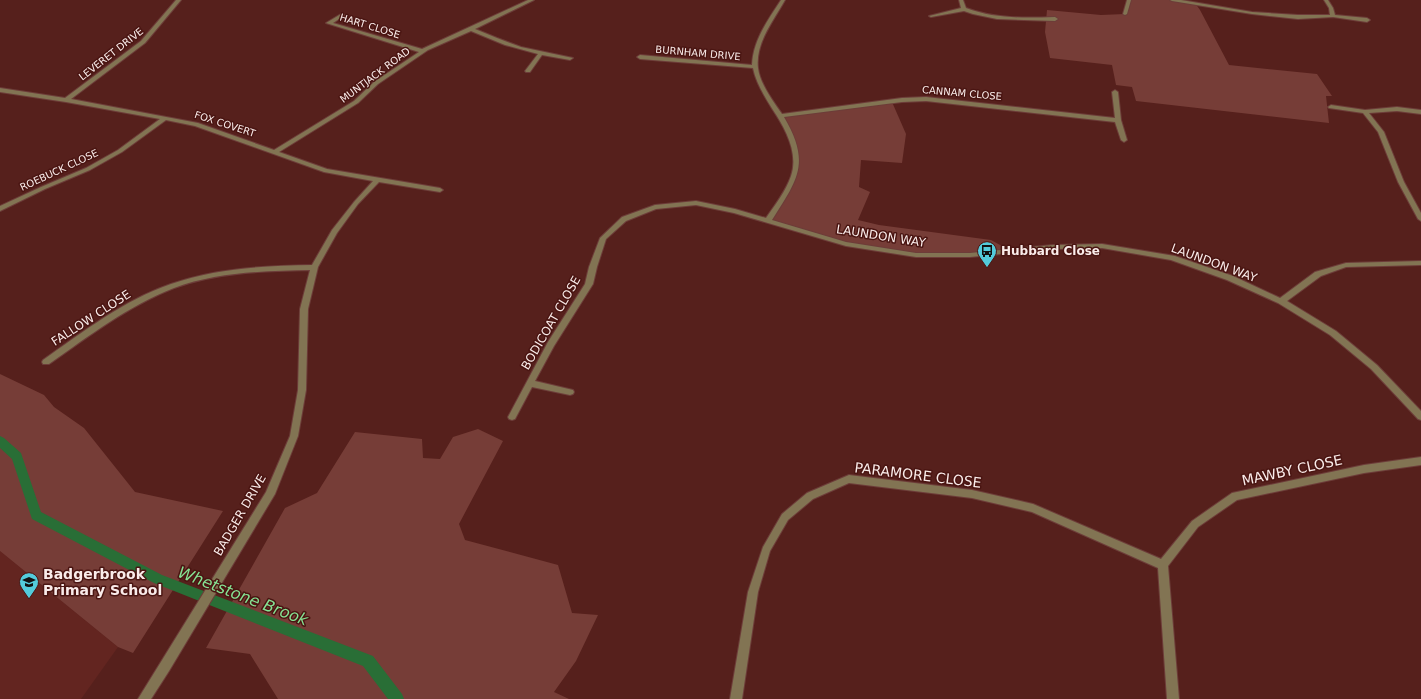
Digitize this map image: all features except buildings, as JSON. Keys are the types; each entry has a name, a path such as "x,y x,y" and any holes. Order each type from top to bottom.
{"street":[{"name":"LEVERET DRIVE","path":"66,100 143,42 153,32 165,13 179,0"},
{"name":"MUNTJACK ROAD","path":"275,152 356,102 376,83 422,52 532,0"},
{"name":"BURNHAM DRIVE","path":"768,221 788,190 796,170 795,147 781,116 766,94 755,67 758,47 783,0"},
{"path":"961,0 964,9"},
{"path":"1126,14 1129,0"},
{"path":"1172,0 1252,13 1298,17 1334,16 1367,20"},
{"path":"1326,0 1334,16"},
{"path":"931,16 964,9 975,14 994,17 1055,19"},
{"name":"HART CLOSE","path":"343,15 329,23 422,52"},
{"path":"471,29 489,38 516,48 540,54 570,58"},
{"path":"528,71 540,54"},
{"name":"BURNHAM DRIVE","path":"640,57 755,67"},
{"name":"FOX COVERT","path":"0,90 66,100 196,124 326,171 440,190"},
{"path":"1115,92 1118,120 1124,140"},
{"name":"CANNAM CLOSE","path":"781,116 902,100 926,99 1118,120"},
{"path":"1331,107 1365,112 1397,109 1421,112"},
{"path":"1365,112 1381,132 1401,182 1421,219"},
{"name":"ROEBUCK CLOSE","path":"0,209 43,188 88,169 120,151 164,119"},
{"name":"BADGER DRIVE","path":"144,699 270,494 294,436 302,390 304,309 314,267 334,232 356,203 378,179"},
{"name":"BODICOAT CLOSE","path":"512,417 551,344 589,284 603,238 624,219 655,207 696,203 735,211 768,221"},
{"name":"LAUNDON WAY","path":"768,221 846,244 916,255 970,255 1053,247 1102,246 1172,258 1230,278 1281,301 1333,333 1374,367 1421,417"},
{"path":"1281,301 1318,274 1346,265 1421,263"},
{"name":"FALLOW CLOSE","path":"46,362 112,316 154,293 207,277 249,270 314,267"},
{"name":"BODICOAT CLOSE","path":"530,383 570,392"},
{"name":"MAWBY CLOSE","path":"1163,565 1196,524 1235,496 1364,468 1421,461"},
{"name":"PARAMORE CLOSE","path":"736,699 753,592 766,550 785,517 810,496 849,479 972,494 1033,508 1163,565"},
{"path":"1163,565 1173,699"}],"shaded area":[{"path":"1129,0 1172,0 1195,3 1229,65 1317,74 1332,96 1326,96 1329,123 1136,101 1132,87 1116,85 1112,65 1050,58 1045,32 1047,10 1101,15 1125,14"},
{"path":"892,102 906,134 902,163 861,160 859,187 870,192 858,220 879,225 991,240 1011,251 940,256 897,253 841,242 768,221 796,170 795,147 781,116"},
{"path":"0,374 44,395 54,407 84,428 135,492 223,511 133,653 118,647 0,551"},
{"path":"478,429 503,441 459,524 465,540 558,565 572,613 598,615 576,661 554,692 569,699 278,699 250,654 206,648 285,508 317,493 355,432 422,439 423,458 440,459 453,437"},
{"name":"Badgerbrook Primary School","path":"0,551 118,647 81,699 0,699"}],"waterway":[{"name":"Whetstone Brook","path":"0,441 17,456 36,515 158,579 368,661 397,699"}],"place":[{"name":"Hubbard Close","path":"987,268"},
{"name":"Badgerbrook Primary School","path":"29,599"}]}
